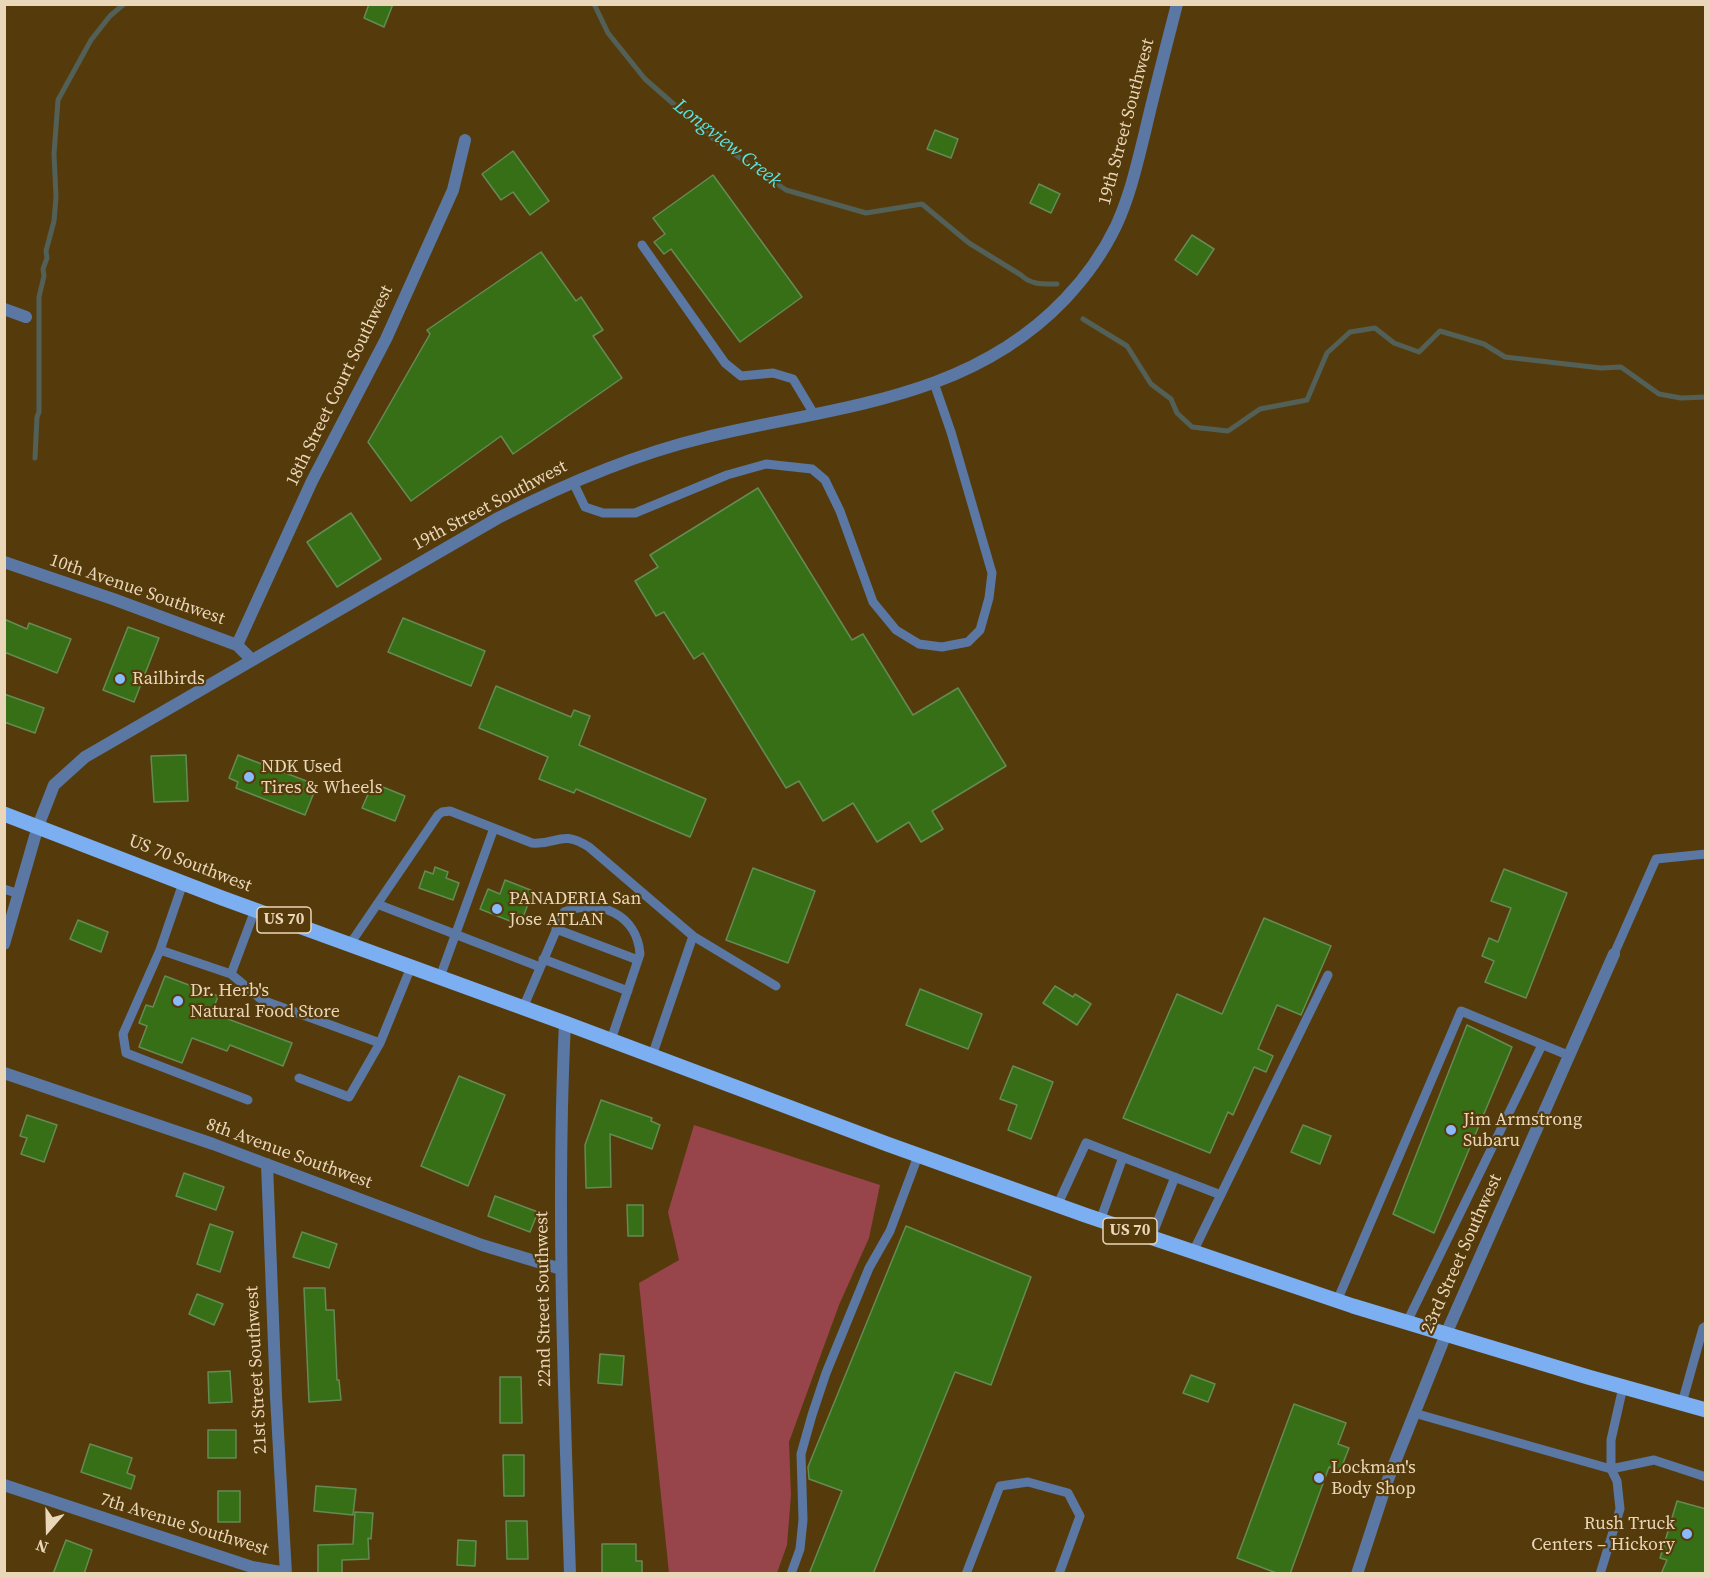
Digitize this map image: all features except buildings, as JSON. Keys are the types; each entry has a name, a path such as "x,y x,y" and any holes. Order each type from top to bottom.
{"main road":[{"name":"US 70 Southwest","path":"4,814 255,910 565,1023"},
{"name":"US 70","path":"565,1023 918,1156 1100,1221 1337,1301 1706,1410"}],"street":[{"name":"19th Street Southwest","path":"4,944 38,826 54,785 85,757 498,518 573,482 640,457 701,438 845,408 934,383 978,365 1020,339 1050,314 1078,285 1101,253 1116,226 1127,198 1177,4"},
{"name":"18th Street Court Southwest","path":"237,645 312,482 386,339 453,190 465,140"},
{"path":"4,309 26,317"},
{"name":"10th Avenue Southwest","path":"4,562 113,598 237,645 252,660"},
{"name":"23rd Street Southwest","path":"1357,1574 1387,1482 1446,1334 1614,954"},
{"name":"22nd Street Southwest","path":"565,1023 560,1158 561,1269 570,1574"},
{"name":"8th Avenue Southwest","path":"4,1073 267,1164 482,1245 561,1269"},
{"name":"21st Street Southwest","path":"267,1164 276,1397 286,1573"},
{"name":"7th Avenue Southwest","path":"4,1485 252,1567 286,1573"}],"lane":[{"path":"642,245 725,363 741,376 773,374 793,379 814,414"},
{"path":"573,482 585,507 603,513 635,513 728,475 766,464 812,469 825,480 840,511 873,602 896,630 919,644 942,647 968,642 980,630 989,598 992,573 951,432 934,383"},
{"path":"350,944 438,815 450,811 532,843 545,843 571,837 580,841 693,936 776,986"},
{"path":"440,977 494,828"},
{"path":"1614,954 1656,859 1706,854"},
{"path":"183,883 160,950 123,1034 126,1053 248,1100"},
{"path":"4,889 19,894"},
{"path":"376,904 455,935 628,991"},
{"path":"523,1008 562,915 567,910 603,907 616,914 632,930 639,946 638,960 611,1040"},
{"path":"231,974 255,910"},
{"path":"556,929 638,960"},
{"path":"652,1056 693,936"},
{"path":"160,950 231,974 262,1000 380,1043"},
{"path":"299,1078 349,1097 380,1043 411,967"},
{"path":"1193,1252 1328,975"},
{"path":"1337,1301 1461,1011 1570,1056"},
{"path":"1407,1322 1542,1045"},
{"path":"1057,1206 1086,1143 1221,1195"},
{"path":"791,1574 800,1549 803,1520 801,1454 812,1415 826,1373 869,1268 890,1231 918,1156"},
{"path":"1100,1221 1123,1157"},
{"path":"1151,1238 1174,1177"},
{"path":"1682,1403 1703,1328 1706,1326"},
{"path":"1600,1574 1620,1509 1617,1481 1611,1469 1611,1440 1623,1387"},
{"path":"1414,1413 1611,1469 1654,1460 1706,1477"},
{"path":"966,1574 1000,1486 1028,1482 1068,1493 1080,1516 1059,1574"}],"shaded area":[{"path":"694,1125 880,1185 869,1238 839,1305 789,1442 791,1495 787,1545 777,1573 669,1573 639,1283 679,1260 668,1212"}],"waterway":[{"path":"35,458 39,412 39,297 47,258 46,251 54,221 56,197 54,154 58,100 91,40 110,16 124,4"},
{"name":"Longview Creek","path":"594,4 608,33 645,79 717,142 786,190 866,213 922,204 969,243 1029,281 1057,284"},
{"name":"Longview Creek","path":"1083,319 1127,346 1151,384 1171,399 1177,413 1192,427 1228,431 1260,409 1307,400 1327,353 1350,332 1375,328 1394,343 1419,352 1440,331 1484,344 1505,357 1601,368 1621,367 1659,394 1681,398 1706,397"}],"place":[{"name":"Railbirds","path":"120,679"},
{"name":"NDK Used Tires & Wheels","path":"249,777"},
{"name":"PANADERIA San Jose ATLAN","path":"497,909"},
{"name":"Dr. Herb's Natural Food Store","path":"178,1001"},
{"name":"Jim Armstrong Subaru","path":"1451,1130"},
{"name":"Lockman's Body Shop","path":"1319,1478"},
{"name":"Rush Truck Centers – Hickory","path":"1687,1534"}]}
